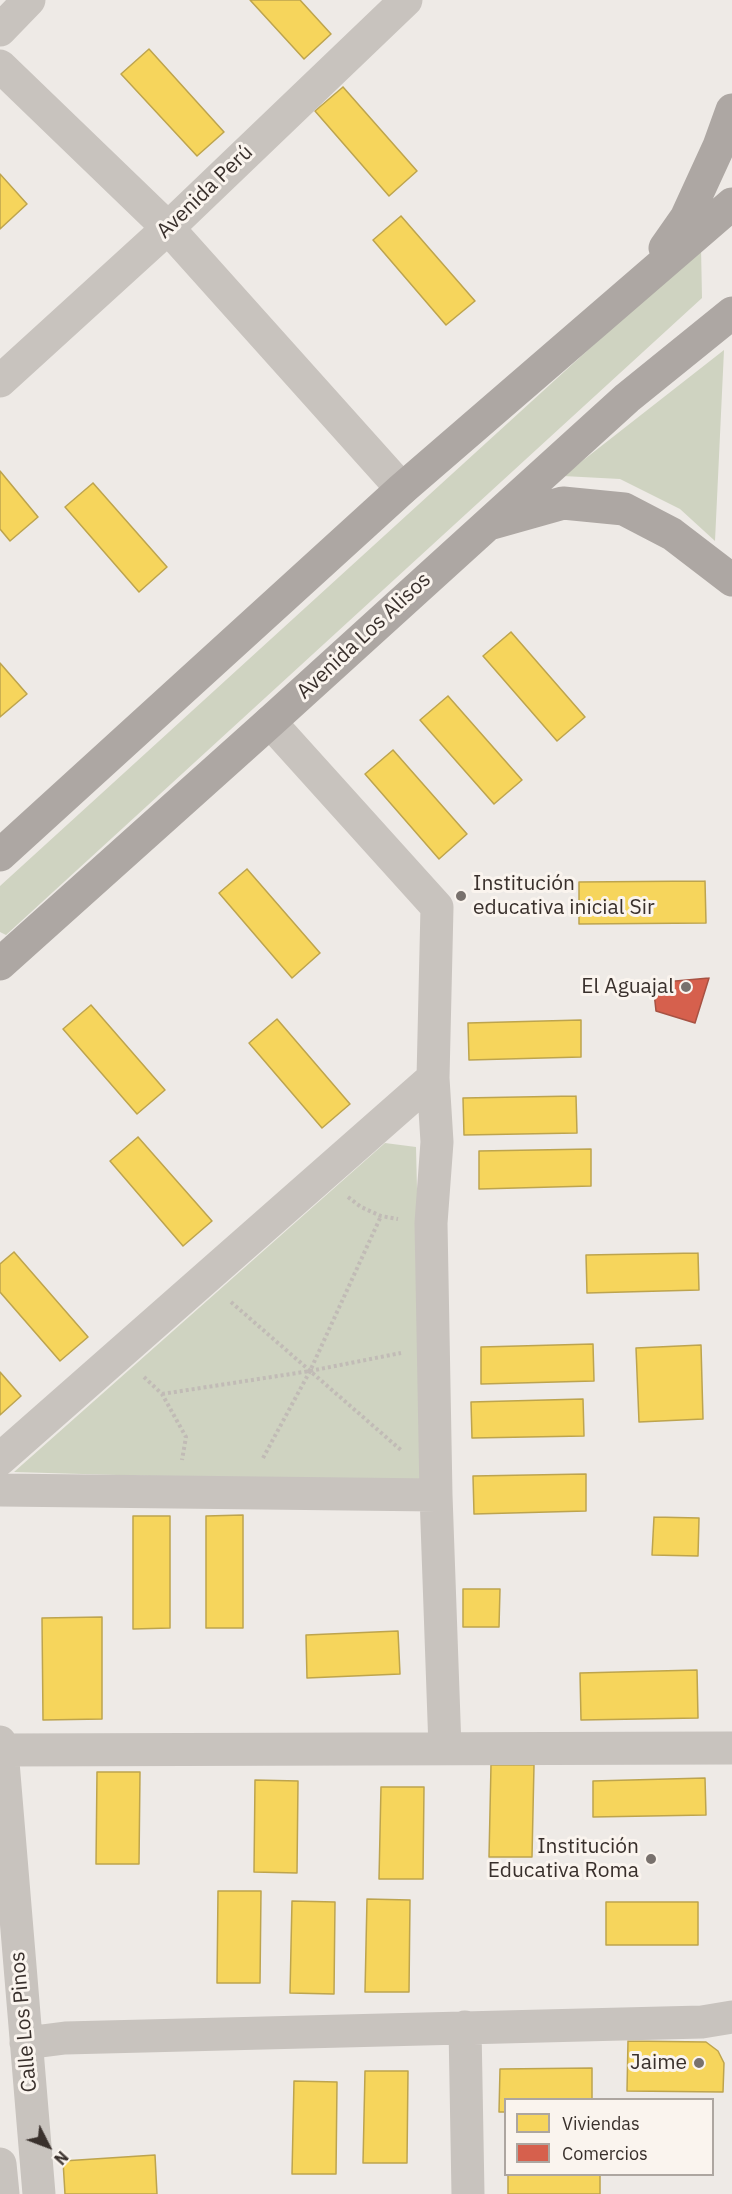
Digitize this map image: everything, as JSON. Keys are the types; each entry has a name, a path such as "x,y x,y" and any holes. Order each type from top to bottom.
{"main road":[{"path":"640,284 686,218 719,146 732,110"},
{"path":"0,855 402,489 732,204"},
{"name":"Avenida Los Alisos","path":"0,964 627,398 732,313"},
{"path":"484,526 563,502 624,509 672,534 732,580"}],"street":[{"path":"0,30 29,0"},
{"name":"Avenida Perú","path":"0,381 168,228 406,0"},
{"path":"0,66 168,228 402,489"},
{"path":"270,722 437,907 434,1078 437,1142 431,1223 436,1488 445,1748"},
{"path":"0,1459 434,1078"},
{"path":"0,1490 245,1493 436,1488"},
{"path":"1,1746 732,1748"},
{"name":"Calle Los Pinos","path":"1,1746 39,2194"},
{"path":"26,2043 65,2038 702,2022 732,2018"},
{"path":"465,2027 468,2194"},
{"path":"0,2164 3,2194"}],"path":[{"path":"322,1177 361,1207 381,1216 431,1223"},
{"path":"245,1493 310,1371 381,1216"},
{"path":"205,1279 310,1371 436,1488"},
{"path":"162,1394 310,1371 434,1347"},
{"path":"118,1355 162,1394 186,1437 176,1492"}],"green space":[{"path":"701,247 702,298 6,935 0,932 0,886"},
{"path":"724,350 715,541 680,509 620,479 563,476"},
{"path":"385,1143 416,1147 424,1484 14,1472"}],"building: Viviendas":[{"path":"250,0 300,0 331,34 304,59"},
{"path":"149,49 224,132 197,156 121,74"},
{"path":"343,87 417,171 389,196 315,111"},
{"path":"0,174 27,204 0,229"},
{"path":"401,216 475,301 446,325 373,240"},
{"path":"0,471 38,517 10,541 0,529"},
{"path":"93,483 167,567 139,592 65,507"},
{"path":"511,632 585,717 557,741 483,656"},
{"path":"0,663 27,694 0,717"},
{"path":"448,696 522,780 494,804 420,720"},
{"path":"393,750 467,834 439,859 365,774"},
{"path":"247,869 320,953 292,978 219,893"},
{"path":"705,881 706,923 579,924 579,882"},
{"path":"91,1005 165,1090 137,1114 63,1029"},
{"path":"277,1019 350,1104 322,1128 249,1043"},
{"path":"581,1020 581,1057 469,1060 468,1023"},
{"path":"576,1096 577,1133 464,1135 463,1098"},
{"path":"138,1137 212,1221 183,1246 110,1161"},
{"path":"591,1149 591,1186 479,1189 479,1151"},
{"path":"14,1252 88,1337 60,1361 0,1292 0,1264"},
{"path":"698,1253 699,1290 587,1293 586,1255"},
{"path":"593,1344 594,1381 481,1384 481,1347"},
{"path":"701,1345 703,1419 639,1422 636,1348"},
{"path":"0,1372 21,1396 0,1415"},
{"path":"583,1399 584,1436 472,1438 471,1402"},
{"path":"586,1474 586,1511 474,1514 473,1476"},
{"path":"243,1515 243,1628 206,1628 206,1516"},
{"path":"133,1516 170,1516 170,1628 133,1629"},
{"path":"654,1517 699,1518 698,1556 652,1555"},
{"path":"463,1589 500,1589 499,1627 463,1627"},
{"path":"102,1617 102,1719 43,1720 42,1618"},
{"path":"398,1631 400,1674 307,1678 306,1635"},
{"path":"697,1670 698,1718 581,1720 580,1673"},
{"path":"491,1765 534,1765 532,1857 489,1857"},
{"path":"97,1772 140,1772 139,1864 96,1864"},
{"path":"705,1778 706,1815 593,1817 593,1781"},
{"path":"255,1780 298,1781 297,1873 254,1872"},
{"path":"381,1787 424,1787 423,1879 379,1879"},
{"path":"218,1891 261,1891 260,1983 217,1983"},
{"path":"367,1899 410,1900 409,1992 365,1992"},
{"path":"292,1901 335,1902 334,1994 290,1993"},
{"path":"606,1902 698,1902 698,1945 606,1945"},
{"path":"628,2041 706,2042 718,2051 724,2063 723,2092 627,2091"},
{"path":"592,2068 592,2098 504,2098 504,2112 499,2112 500,2069"},
{"path":"365,2071 408,2071 407,2163 363,2163"},
{"path":"294,2081 337,2082 336,2174 292,2174"},
{"path":"155,2155 157,2194 65,2194 63,2161"},
{"path":"508,2176 600,2176 600,2194 508,2194"}],"building: Comercios":[{"path":"709,978 695,1023 656,1011 653,983"}],"place":[{"name":"Institución educativa inicial Sir","path":"461,896"},
{"name":"El Aguajal","path":"686,987"},
{"name":"Institución Educativa Roma","path":"651,1859"},
{"name":"Jaime","path":"699,2063"}]}
